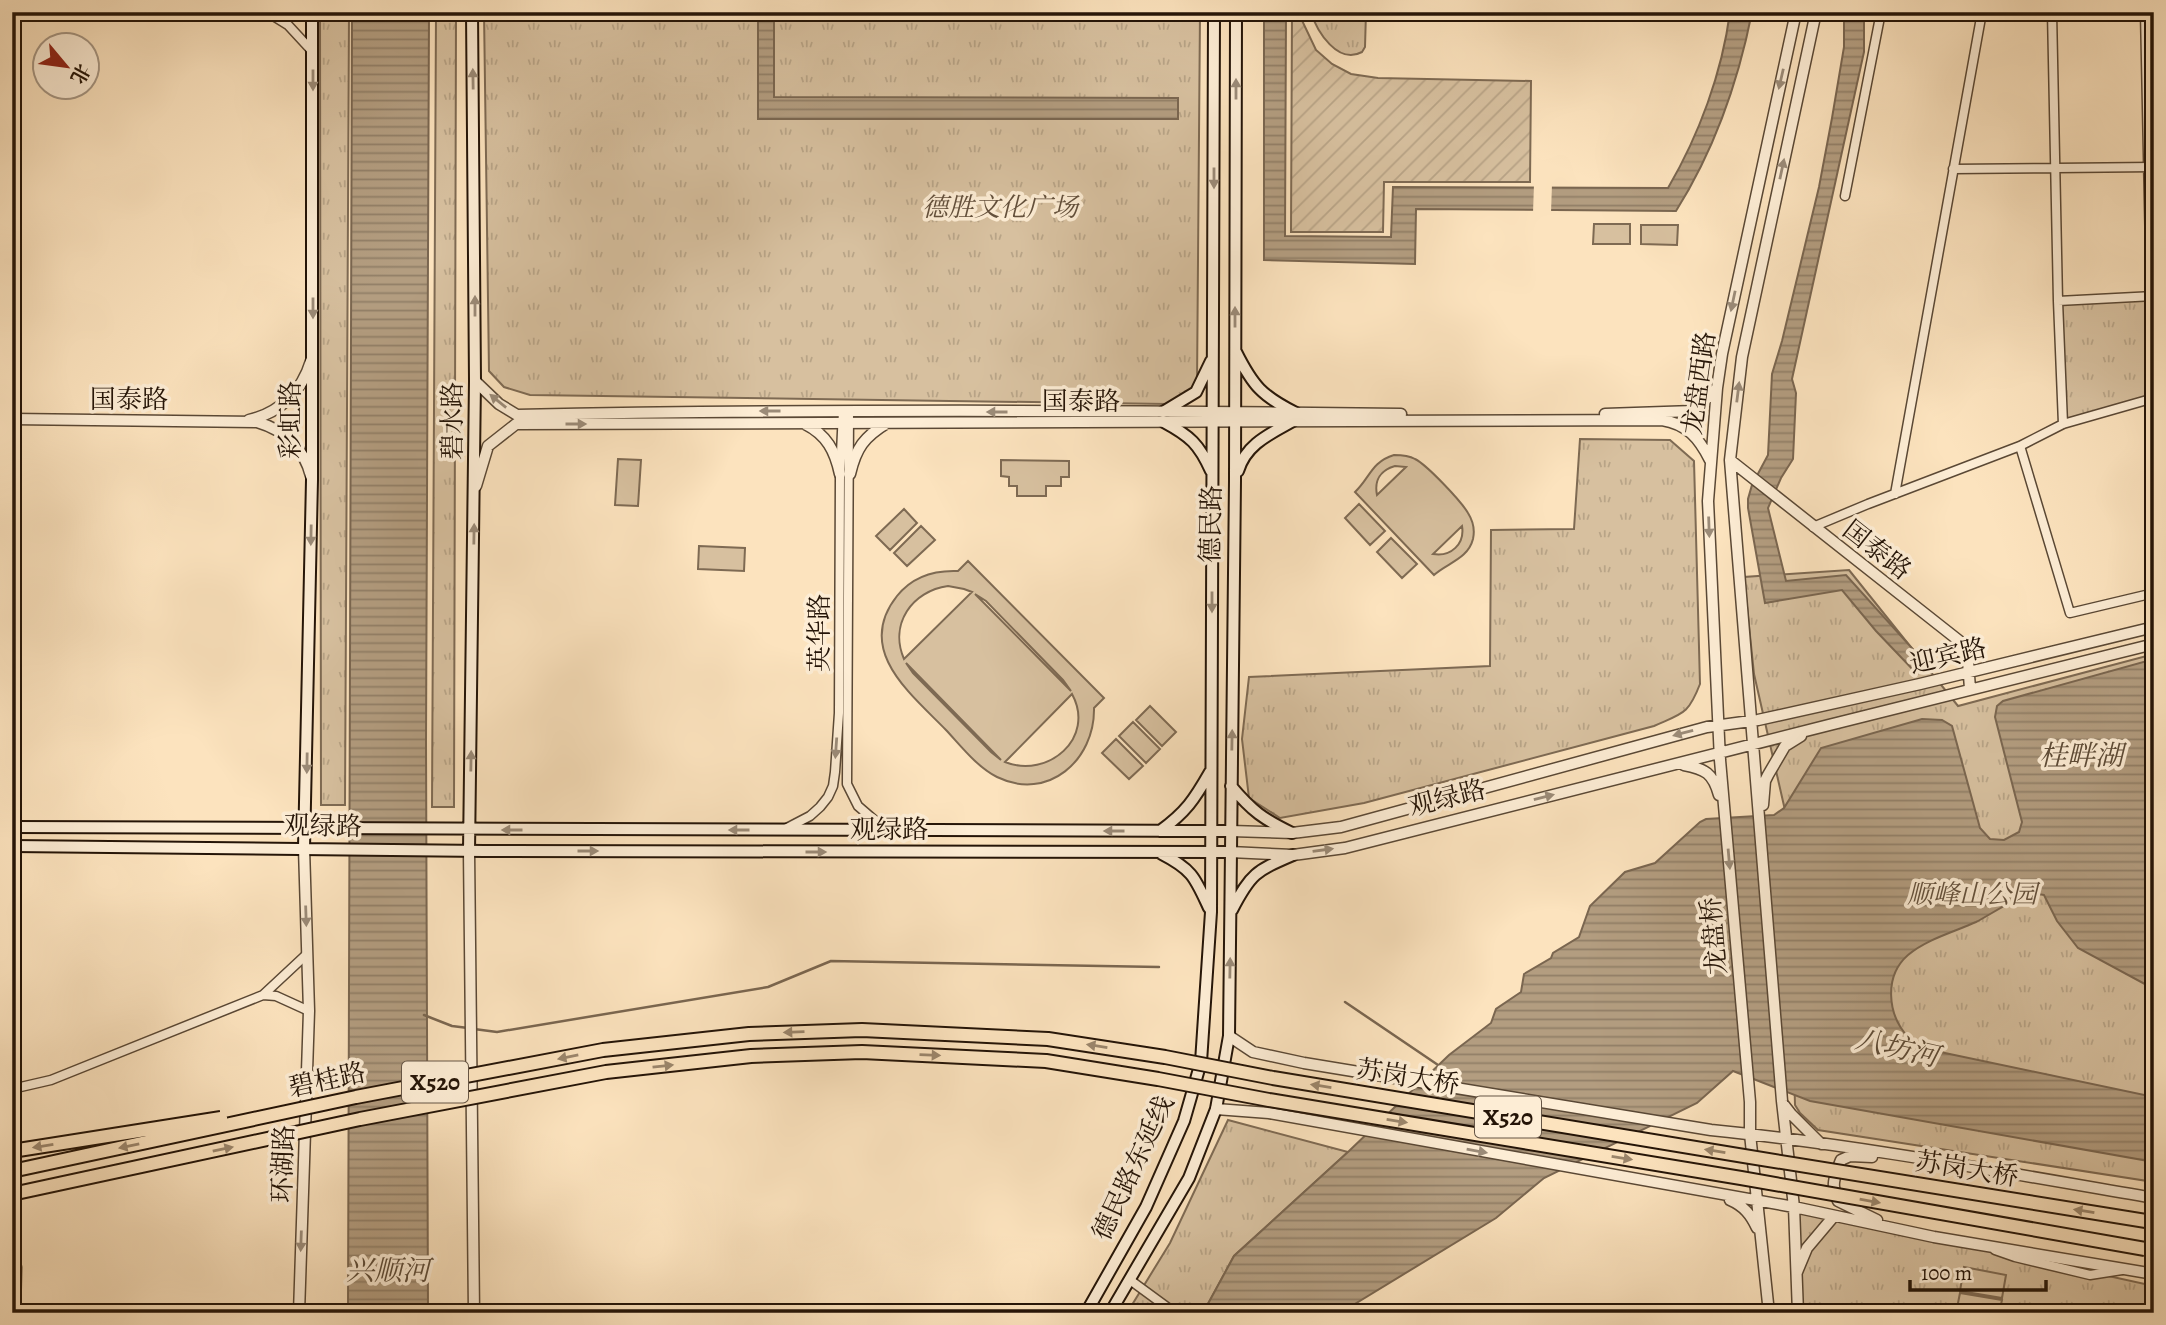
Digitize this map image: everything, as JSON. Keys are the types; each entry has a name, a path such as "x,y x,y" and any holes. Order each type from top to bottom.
{"highway":[{"name":"碧桂路","path":"12,1171 377,1093 603,1050 749,1034 862,1030"},
{"name":"苏岗大桥","path":"862,1030 1061,1041 2152,1222"},
{"name":"碧桂路","path":"12,1194 360,1119 606,1072 751,1056 862,1052"},
{"name":"苏岗大桥","path":"862,1052 1009,1059 1071,1065 2146,1249"},
{"path":"12,1151 377,1093"}],"main road":[{"name":"彩虹路","path":"304,848 312,480 312,12"},
{"name":"碧水路","path":"469,851 475,490 472,12"},
{"name":"德民路东延线","path":"1086,1313 1146,1207 1184,1121 1201,1062 1211,912 1214,12"},
{"name":"德民路","path":"1229,1036 1235,481 1236,12"},
{"path":"1235,350 1259,390 1295,417 1251,447 1240,463 1235,481"},
{"path":"1213,355 1196,392 1164,417 1193,440 1213,474"},
{"path":"1159,831 1179,817 1195,800 1211,770"},
{"path":"1231,786 1264,820 1292,833"},
{"name":"观绿路","path":"12,827 1231,831"},
{"name":"观绿路","path":"12,846 469,851 1230,852"},
{"path":"1159,853 1180,863 1194,877 1211,912"},
{"path":"1230,912 1245,884 1261,869 1293,855"},
{"name":"德民路东延线","path":"1110,1313 1189,1178 1216,1109 1229,1036"}],"street":[{"path":"177,12 267,12 297,33 313,52"},
{"name":"龙盘西路","path":"1721,767 1708,501 1717,387 1796,12"},
{"name":"龙盘西路","path":"1750,721 1730,460 1742,357 1816,12"},
{"path":"1845,196 1881,12"},
{"path":"1895,494 1982,12"},
{"path":"2052,12 2063,424"},
{"path":"2058,301 2152,297 2151,167 2145,12"},
{"path":"1954,170 2151,167"},
{"name":"国泰路","path":"245,421 270,413 290,397 306,376 313,351"},
{"name":"国泰路","path":"475,381 499,404 517,415 846,411 1164,417"},
{"name":"国泰路","path":"1295,417 1694,411 1717,387"},
{"path":"1813,527 2020,446 2063,424 2154,398"},
{"name":"英华路","path":"782,831 810,816 828,797 832,786 839,713 846,411"},
{"name":"国泰路","path":"475,490 488,446 516,424 887,423 1213,416 1662,420 1685,427 1693,433 1710,460"},
{"name":"国泰路","path":"12,418 245,421 268,426 289,439 304,457 312,480"},
{"path":"802,422 825,437 845,474"},
{"path":"845,474 864,440 887,423"},
{"path":"2020,446 2070,613 2154,593"},
{"name":"国泰路","path":"1730,460 1967,647 1970,689"},
{"name":"英华路","path":"845,474 848,783 858,806 887,831"},
{"name":"迎宾路","path":"1750,721 1969,673 2154,627"},
{"name":"观绿路","path":"1230,852 1293,855 1345,848 2154,644"},
{"name":"观绿路","path":"1231,831 1292,833 1341,827 1718,725 1750,721"},
{"name":"龙盘桥","path":"1750,721 1782,1101 1794,1208 1798,1313"},
{"path":"1761,841 1765,781 1785,746 1808,731"},
{"path":"1678,764 1702,768 1715,781 1726,826"},
{"name":"龙盘桥","path":"1721,767 1750,1102 1750,1134 1769,1313"},
{"name":"环湖路","path":"299,1313 309,1011 304,848"},
{"path":"469,851 474,1313"},
{"path":"12,1089 51,1080 263,995 307,954"},
{"path":"263,995 276,996 309,1011"},
{"path":"1229,1036 1253,1052 1304,1063 1711,1130 1907,1157 2154,1198"},
{"path":"1782,1101 1821,1144"},
{"path":"1216,1109 1269,1113 1758,1201 1979,1245 2154,1274"},
{"path":"1898,1229 1838,1201 1833,1185 1842,1160 1850,1156 1907,1157"},
{"path":"1716,1194 1738,1203 1751,1214 1761,1235"},
{"path":"1795,1276 1807,1248 1834,1216"},
{"path":"16,1313 17,1267"},
{"path":"1130,1280 1175,1313"}],"green space":[{"path":"320,12 349,12 345,805 321,805"},
{"path":"436,12 456,12 454,807 432,807"},
{"name":"德胜文化广场","path":"484,12 1200,12 1197,385 1167,404 530,395 504,387 489,371"},
{"path":"1292,12 1298,12 1316,50 1332,64 1351,74 1378,78 1531,81 1530,182 1384,182 1383,232 1291,232"},
{"path":"1311,12 1366,12 1365,47 1362,52 1353,55 1337,50 1323,37"},
{"path":"1594,224 1630,224 1630,244 1593,244"},
{"path":"1641,225 1678,225 1677,245 1641,244"},
{"path":"2151,297 2153,398 2063,424 2058,301"},
{"path":"1580,439 1670,440 1694,461 1700,684 1688,707 1678,715 1654,726 1364,803 1280,818 1249,798 1242,739 1249,677 1490,666 1491,530 1574,529"},
{"path":"1404,456 1420,463 1451,492 1471,519 1474,532 1467,551 1434,575 1355,492 1386,458","holes":["1395,466 1406,467 1377,495 1380,476","1462,526 1461,538 1455,548 1446,553 1433,554"]},
{"path":"618,459 641,460 638,506 615,505"},
{"path":"1001,460 1069,461 1069,477 1061,477 1061,486 1046,486 1046,496 1017,496 1017,486 1009,486 1009,477 1001,476"},
{"path":"1359,504 1385,531 1370,545 1345,518"},
{"path":"904,509 917,523 890,550 876,536"},
{"path":"921,526 935,540 907,566 894,553"},
{"path":"1391,538 1417,564 1402,578 1377,552"},
{"path":"699,546 745,548 744,571 698,569"},
{"path":"968,561 1104,698 1094,708 1092,727 1077,759 1065,771 1050,780 1034,784 1016,783 997,777 983,768 904,686 884,653 882,635 885,616 903,589 924,576 958,571","holes":["948,586 972,592 904,659 899,634 902,622 914,602 935,589","975,594 986,601 1071,691","906,663 1001,760 991,752","1072,694 1078,710 1078,726 1064,751 1037,765 1021,766 1005,762"]},
{"name":"顺峰山公园","path":"1849,570 1958,706 2154,654 2154,1182 1818,1130 1795,1105 1787,819 1754,674 1744,577"},
{"path":"1150,706 1176,732 1162,746 1136,720"},
{"path":"1133,722 1160,749 1146,763 1119,736"},
{"path":"1116,739 1143,766 1129,779 1102,753"},
{"path":"1228,1120 1348,1152 1234,1256 1203,1313 1127,1313 1170,1243"},
{"path":"1794,1207 2154,1286 2154,1313 1801,1313"},
{"path":"1964,1267 2006,1275 2002,1298 1960,1291"},
{"path":"1960,1293 2002,1300 1999,1313 1956,1313"}],"water":[{"name":"兴顺河","path":"352,12 429,12 426,742 428,1313 348,1313"},
{"path":"758,12 774,12 774,97 1178,98 1178,119 758,119"},
{"path":"1264,12 1286,12 1285,236 1391,237 1393,187 1668,188 1690,147 1708,103 1730,12 1752,12 1740,64 1723,115 1702,164 1676,211 1416,209 1415,264 1264,260"},
{"path":"1844,12 1864,12 1864,52 1792,379 1796,393 1793,459 1768,508 1786,581 1846,575 1929,667 1917,674 1842,590 1765,603 1748,508 1752,485 1768,455 1772,374 1819,187 1844,47"},
{"path":"2154,659 2154,989 2078,948 2057,921 2044,895 2036,894 2018,899 1976,922 1915,949 1895,973 1891,995 1892,1006 1901,1028 1910,1039 1926,1049 2154,1097 2154,1162 1810,1101 1733,1071 1697,1103 1544,1178 1496,1218 1340,1313 1203,1313 1234,1256 1449,1055 1491,1023 1496,1009 1521,992 1524,974 1579,937 1590,906 1625,872 1655,863 1706,819 1774,815 1784,808 1821,748 1922,719 1942,720 1952,726 1980,828 1990,839 2004,840 2019,832 2022,822 1995,717 1997,706 2003,701"}],"pier":[{"path":"1534,184 1552,184 1551,213 1533,213"}],"waterway":[{"path":"474,1029 497,1032 768,987 831,961 1159,967"},
{"path":"1345,1002 1441,1067"},
{"path":"424,1015 452,1026 468,1028"}],"water label":[{"name":"桂畔湖","path":"2081,756"},
{"name":"八坊河","path":"1897,1048"}]}
